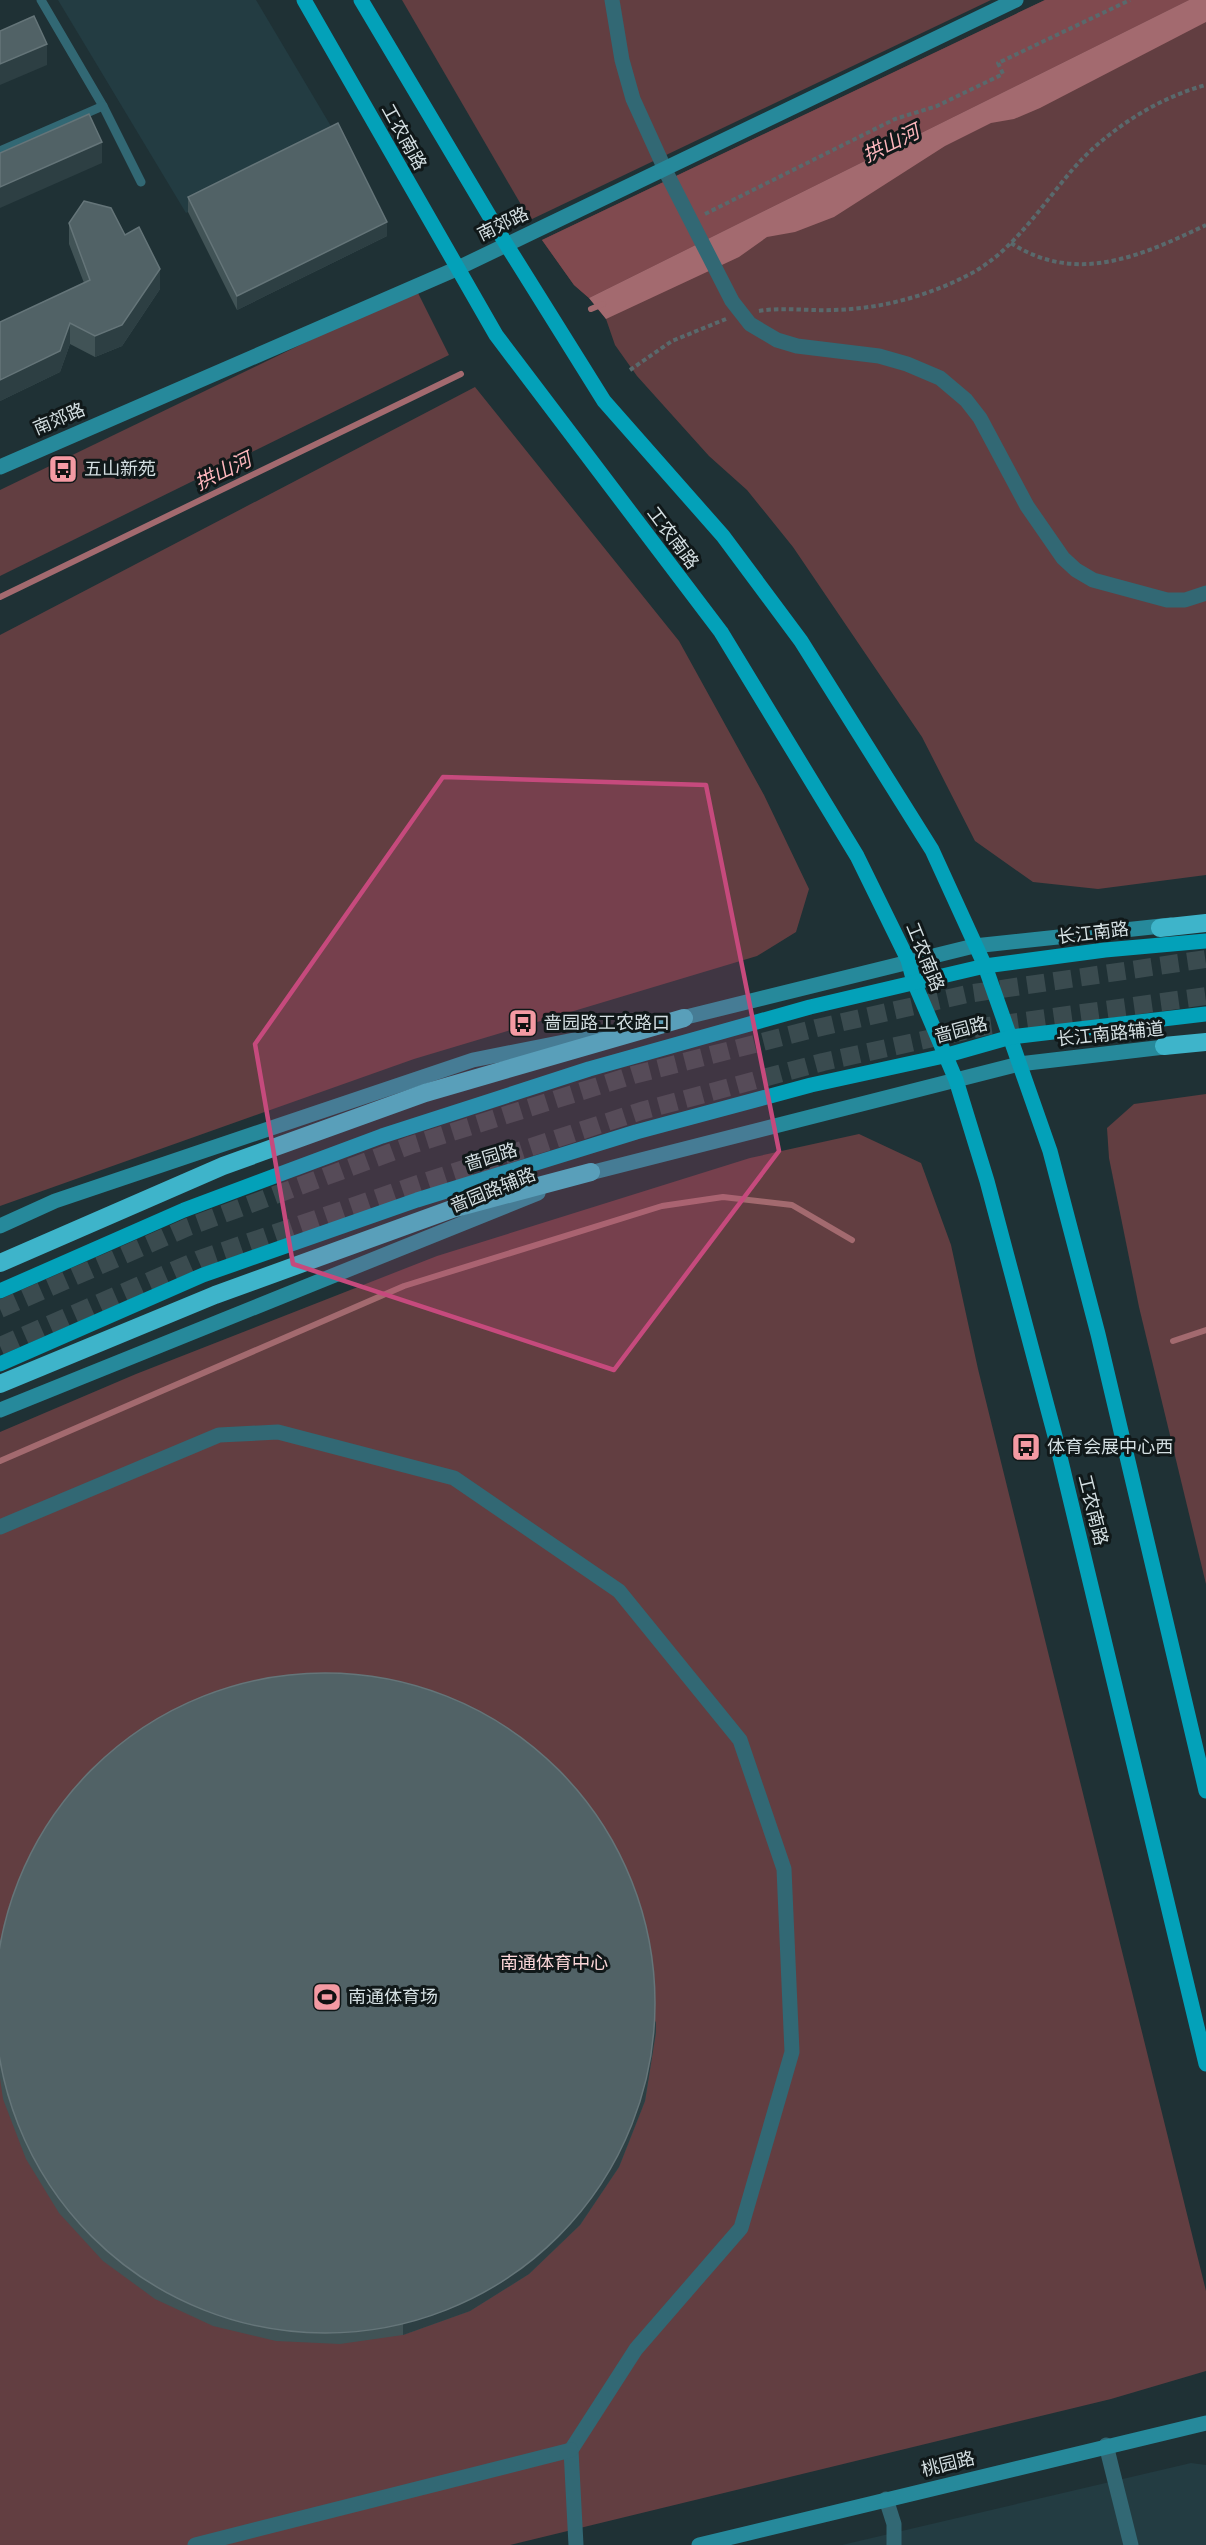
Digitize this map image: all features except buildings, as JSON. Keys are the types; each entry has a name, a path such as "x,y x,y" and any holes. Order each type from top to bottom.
{"highway":[{"path":"1160,928 1206,923"},
{"path":"0,1263 223,1166 424,1093 684,1018"},
{"path":"1164,1046 1206,1042"},
{"path":"0,1383 215,1295 452,1209 591,1172"}],"main road":[{"name":"工农南路","path":"304,0 456,269 518,366 721,632 858,856 908,960 914,982 956,1080 987,1181 1055,1436 1206,2064"},
{"name":"工农南路","path":"361,0 506,244 604,401 723,536 801,641 932,850 985,966 1050,1151 1098,1334 1206,1791"},
{"name":"长江南路","path":"985,966 1105,950 1206,941"},
{"path":"0,1291 184,1210 382,1136 589,1069 810,1006 985,966"},
{"path":"1011,1037 1206,1014"},
{"name":"啬园路","path":"0,1364 203,1275 417,1200 636,1132 811,1085 944,1056 1011,1037"}],"street":[{"path":"612,0 633,99 693,226 741,315 750,324 777,340 797,346 879,356 940,378 966,400 980,418 1027,506 1064,558 1076,570 1094,580 1167,600 1185,600 1206,593"},
{"name":"南郊路","path":"0,466 456,269 1016,0"},
{"path":"0,1226 55,1201 472,1060 684,1018 908,960 974,946 1160,928 1206,916"},
{"name":"长江南路辅道","path":"1019,1064 1164,1046 1206,1049"},
{"name":"啬园路辅路","path":"0,1410 591,1172 1019,1064"},
{"path":"0,1527 219,1436 278,1432 454,1478 620,1591 740,1740 784,1869 792,2052 741,2228 636,2349 571,2450 576,2545"},
{"name":"桃园路","path":"699,2545 1106,2445 1206,2423"},
{"path":"1106,2445 1131,2545"},
{"path":"195,2545 571,2450"},
{"path":"886,2499 894,2524 894,2545"}],"lane":[{"path":"41,0 103,106 141,182"},
{"path":"39,21 49,17"},
{"path":"0,151 103,106"}],"path":[{"path":"693,226 895,119 937,106 1004,74 998,63 1130,0"},
{"path":"630,370 672,341 741,315 764,310 866,308 938,289 974,272 1011,243 1075,167 1103,141 1137,116 1164,101 1206,85"},
{"path":"1011,243 1052,260 1098,264 1145,254 1206,225"}],"highlighted area":[{"path":"443,777 706,785 779,1151 614,1370 293,1264 255,1044"}],"shaded area":[{"path":"58,0 256,0 338,138 186,213"},
{"path":"1045,0 1189,0 589,298 574,285 542,240"},
{"path":"1189,0 1206,0 1206,22 1040,108 1014,119 991,123 945,146 834,217 795,232 767,237 739,257 606,319 589,298"},
{"path":"1191,2463 1206,2465 1206,2545 842,2545"}],"green space":[{"path":"402,0 991,0 530,220"},
{"path":"1045,0 1206,0 1206,875 1098,889 1033,882 975,841 922,737 793,547 747,490 709,456 637,376 615,345 606,319 589,298 574,285 542,240"},
{"path":"416,289 449,355 0,576 0,490"},
{"path":"475,387 679,641 764,795 809,889 796,932 757,956 414,1059 0,1206 0,635"},
{"path":"1206,1094 1206,1584 1139,1307 1109,1158 1107,1128 1134,1104"},
{"name":"南通体育中心","path":"859,1134 921,1163 951,1245 978,1369 1206,2291 1206,2371 1111,2399 510,2545 0,2545 0,1432 136,1374 437,1256 750,1158"}],"waterway":[{"name":"拱山河","path":"591,309 603,304"},
{"name":"拱山河","path":"0,597 461,374"},
{"path":"0,1461 404,1286 662,1206 723,1197 792,1205 852,1240"},
{"path":"1173,1341 1206,1330"}],"tunnel":[{"path":"0,1309 188,1227 411,1145 633,1075 817,1028 967,994 1206,959"},
{"path":"0,1346 200,1259 641,1111 823,1062 988,1026 1206,996"}],"place":[{"name":"五山新苑","path":"63,469"},
{"name":"啬园路工农路口","path":"523,1023"},
{"name":"体育会展中心西","path":"1026,1447"},
{"name":"南通体育场","path":"327,1997"}]}
